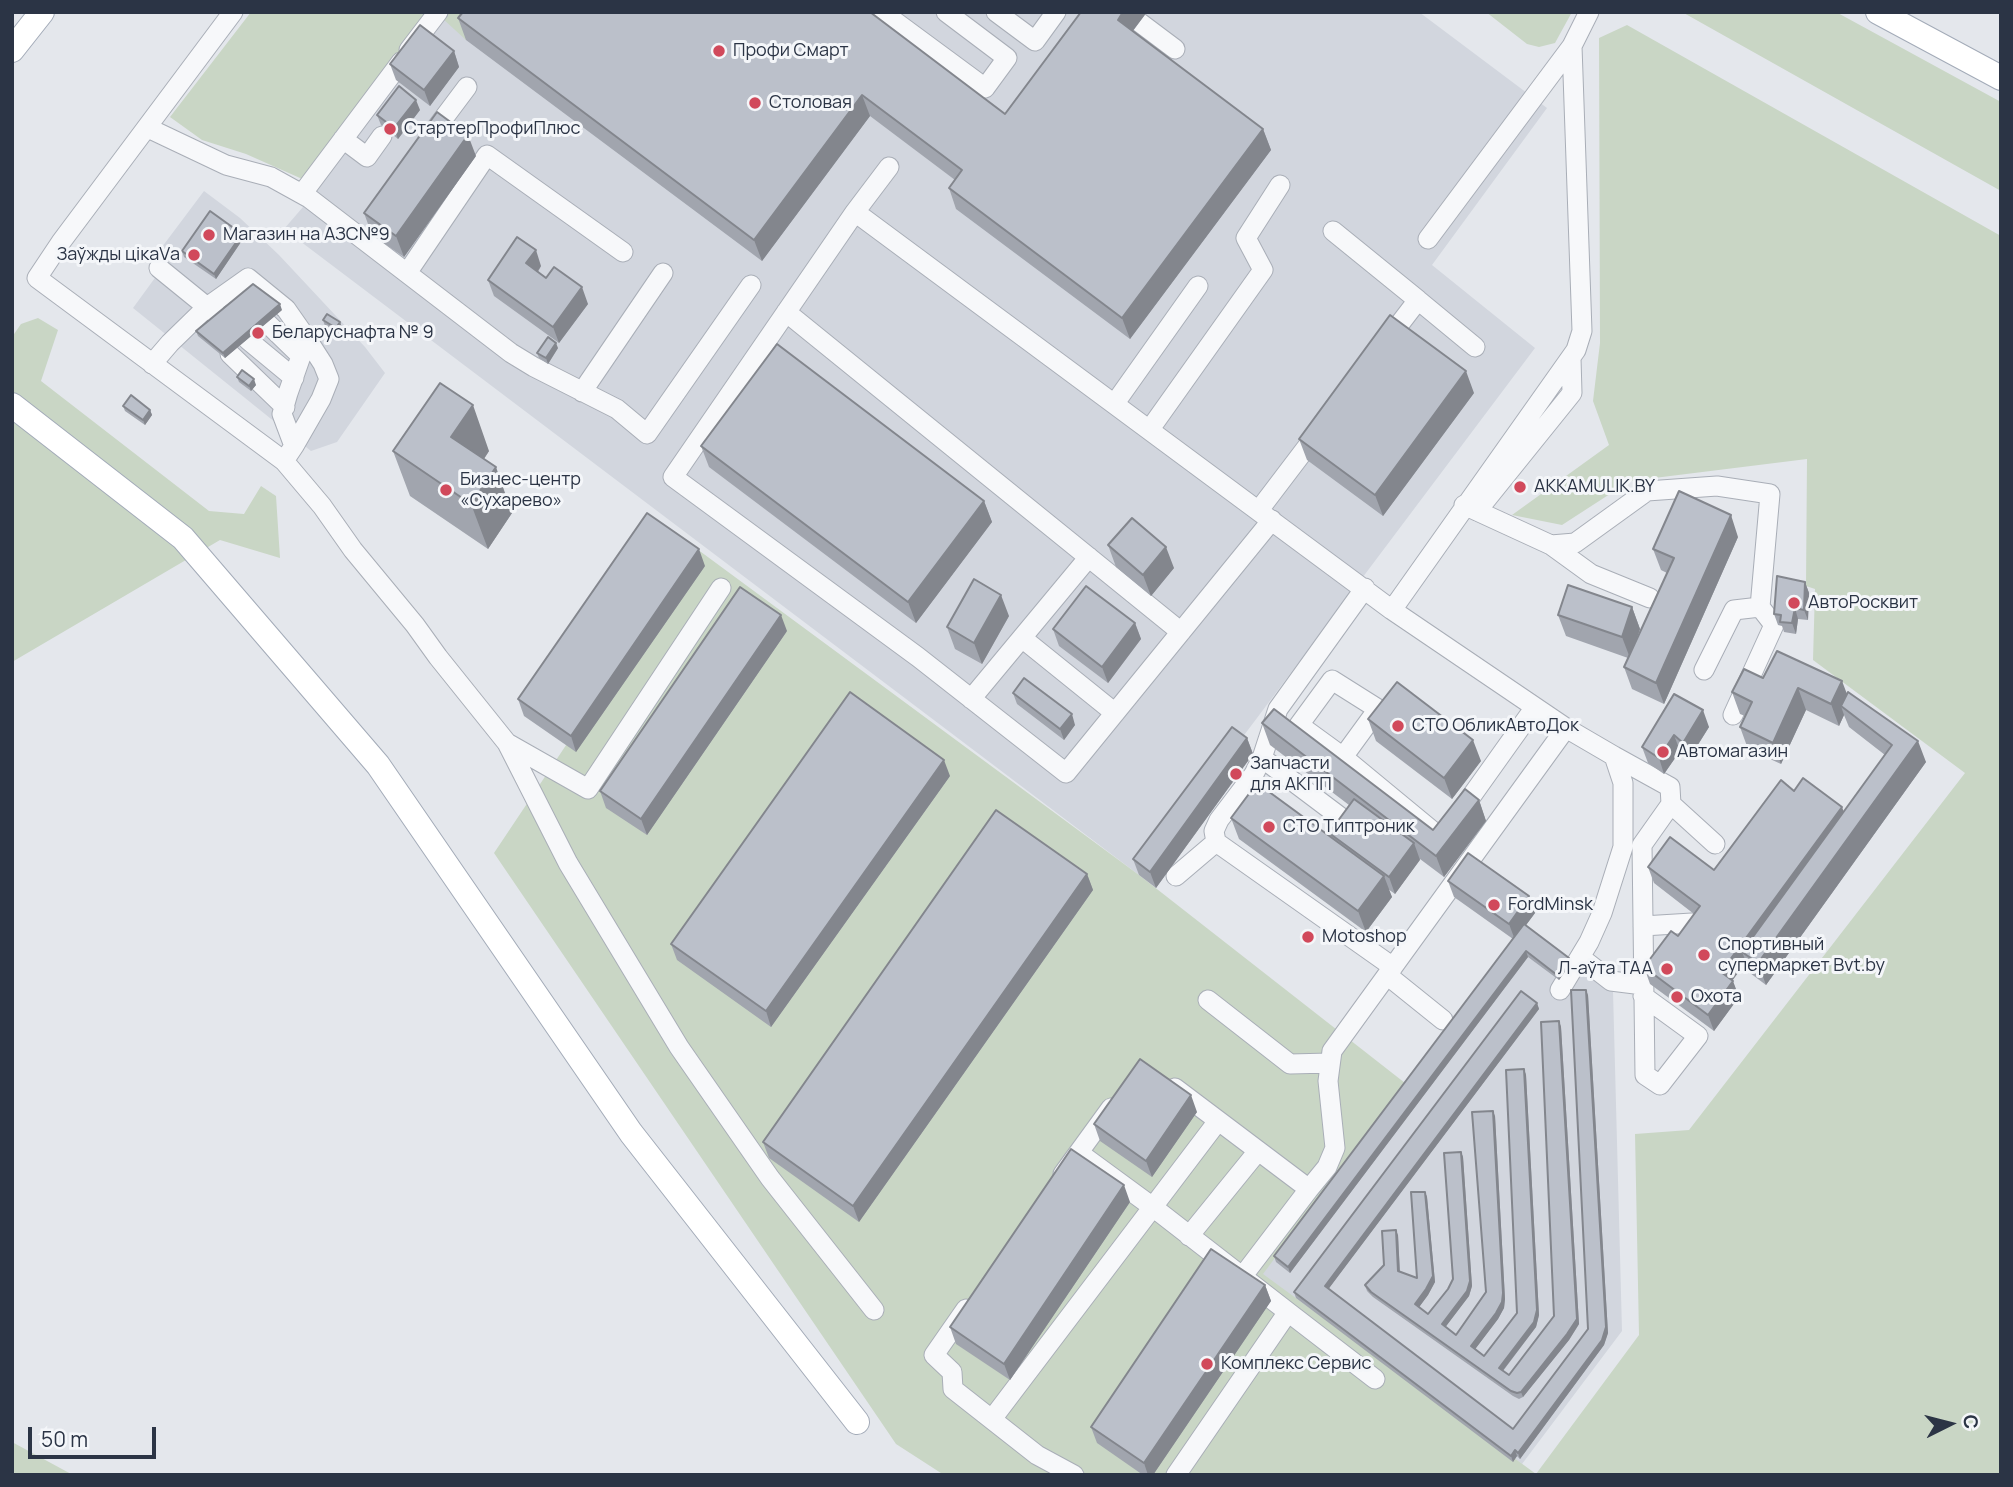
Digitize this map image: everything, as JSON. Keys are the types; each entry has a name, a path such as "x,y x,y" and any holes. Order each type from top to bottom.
{"main road":[{"path":"12,50 41,12"},
{"path":"1878,12 2001,78"},
{"path":"12,405 183,538 378,765 631,1133 857,1422"}],"lane":[{"path":"233,12 37,278 152,364 289,454"},
{"path":"302,194 404,64 438,12"},
{"path":"882,12 985,88 1007,58 946,12"},
{"path":"996,12 1035,41 1056,12"},
{"path":"1429,239 1572,46 1589,12"},
{"path":"1139,22 1175,49"},
{"path":"1392,610 1470,508 1576,350 1582,331 1572,46"},
{"path":"419,152 467,87"},
{"path":"442,121 623,252"},
{"path":"148,128 226,165 271,177 360,229 407,273 511,353 617,410 647,434 751,285"},
{"path":"343,139 367,157 382,136"},
{"path":"407,273 487,155"},
{"path":"889,167 855,212 673,477 918,657 1066,773 1181,632 1266,515 1326,421"},
{"path":"1150,429 1262,270 1246,239 1280,185"},
{"path":"855,212 1392,610 1566,728 1670,787 1671,803 1642,845 1643,991 1611,981 1580,957"},
{"path":"1333,231 1475,347"},
{"path":"159,268 215,312"},
{"path":"582,392 663,273"},
{"path":"152,364 170,343 215,312 248,278 286,309 297,369 282,414 289,454 353,550 507,743 568,863 680,1047 769,1178 874,1310"},
{"path":"1115,403 1198,286"},
{"path":"1376,355 1418,300"},
{"path":"786,312 1181,632"},
{"path":"253,335 297,369 323,364 329,379 289,454"},
{"path":"253,335 297,369"},
{"path":"253,335 297,369"},
{"path":"1552,545 1575,543 1647,491 1717,486 1770,494 1760,607 1774,625 1733,715"},
{"path":"1470,508 1552,545 1591,574 1650,598"},
{"path":"971,699 1089,557"},
{"path":"507,743 588,789 721,588"},
{"path":"1365,588 1278,709 1254,774 1219,820 1214,831 1216,842 1390,971 1443,1020"},
{"path":"1704,670 1734,610 1760,607"},
{"path":"1022,638 1115,713"},
{"path":"1343,757 1442,838 1535,707"},
{"path":"1242,1277 1327,1167 1335,1148 1328,1081 1332,1051 1566,728"},
{"path":"1560,990 1589,942 1602,913 1623,847 1623,783 1614,756"},
{"path":"1262,758 1343,819"},
{"path":"1671,803 1715,844"},
{"path":"1176,876 1216,842"},
{"path":"1643,926 1692,923"},
{"path":"1208,1000 1290,1064 1330,1063"},
{"path":"1164,1081 1309,1189"},
{"path":"1055,1186 1119,1098"},
{"path":"992,1419 1218,1121"},
{"path":"1189,1236 1258,1151"},
{"path":"1079,1153 1374,1379"},
{"path":"974,1298 934,1354 952,1372 953,1389 1038,1455 1074,1475"},
{"path":"1176,1475 1288,1312"}],"shaded area":[{"path":"487,12 1419,12 1547,108 1432,265 1535,348 1139,875 284,229 442,18"},
{"name":"Беларуснафта № 9","path":"204,191 240,218 279,255 365,347 385,373 337,442 311,451 133,308 160,271 150,263"},
{"path":"1524,926 1613,991 1622,1331 1522,1464 1376,1357 1022,1475 1338,1173"}],"green space":[{"path":"251,12 487,12 466,40 442,18 318,186 246,154 202,140 170,117"},
{"path":"1486,12 1572,12 1555,43 1539,47 1527,44"},
{"path":"1682,12 1836,12 2001,102 2001,191"},
{"path":"1627,25 2001,236 2001,1475 944,1475 896,1444 494,853 697,549 1139,875 1405,1083 1263,1274 1536,1474 1639,1335 1635,1134 1689,1130 1965,773 1813,660 1815,589 1806,586 1807,459 1630,481 1562,525 1512,515 1609,445 1593,401 1600,343 1599,38"},
{"path":"38,318 58,330 41,381 209,511 244,514 261,486 276,496 280,558 220,540 12,662 12,337 21,324"},
{"path":"12,1442 73,1475 12,1475"}],"building":[{"path":"463,12 870,12 1005,114 1081,12 1123,12 1118,20 1263,129 1122,318 949,188 962,170 862,95 754,240 458,18"},
{"path":"420,25 454,51 424,90 390,64"},
{"path":"399,86 416,100 394,128 377,115"},
{"path":"437,112 468,135 396,236 364,213"},
{"path":"210,211 242,234 214,274 182,251"},
{"path":"517,237 536,250 526,263 546,278 554,267 582,287 553,327 488,280"},
{"path":"253,284 280,304 223,353 196,331"},
{"path":"327,314 340,322 336,328 323,320"},
{"path":"1390,315 1466,371 1375,495 1299,439"},
{"path":"548,337 556,343 546,358 537,353"},
{"path":"777,344 984,501 908,602 701,446"},
{"path":"242,370 254,379 249,386 237,377"},
{"path":"440,383 473,405 451,437 496,467 471,504 393,451"},
{"path":"131,395 150,410 143,420 123,406"},
{"path":"1679,491 1731,515 1656,683 1624,667 1674,558 1653,549"},
{"path":"647,513 699,549 571,736 518,699"},
{"path":"1132,518 1166,547 1143,575 1108,545"},
{"name":"АвтоРосквит","path":"1777,576 1805,582 1804,610 1795,608 1792,623 1780,622 1781,615 1774,614"},
{"path":"974,579 1001,595 974,643 947,627"},
{"path":"1568,585 1632,607 1622,637 1558,615"},
{"path":"1086,586 1135,623 1102,667 1053,629"},
{"path":"740,587 781,615 641,819 600,791"},
{"path":"1777,651 1842,681 1831,704 1798,688 1773,743 1740,727 1752,702 1732,692 1744,669 1763,678"},
{"path":"1024,678 1072,714 1060,729 1013,693"},
{"path":"1397,682 1473,740 1444,778 1368,719"},
{"path":"850,692 944,760 766,1011 671,944"},
{"path":"1848,692 1918,741 1758,963 1742,952 1892,745 1841,706"},
{"path":"1674,694 1703,710 1683,743 1674,735 1659,758 1642,747"},
{"path":"1274,709 1433,830 1465,789 1479,800 1436,856 1262,723"},
{"path":"1232,727 1247,738 1150,872 1133,859"},
{"path":"1803,778 1842,807 1721,972 1733,981 1708,1015 1644,967 1671,931 1678,936 1700,906 1648,867 1670,837 1714,870 1781,780 1794,791"},
{"path":"1257,783 1384,876 1358,911 1231,818"},
{"path":"1354,799 1414,843 1389,877 1329,833"},
{"path":"996,810 1087,874 853,1206 763,1142"},
{"path":"1468,853 1529,896 1509,924 1448,881"},
{"path":"1524,924 1569,958 1557,975 1526,951 1288,1267 1274,1256"},
{"path":"1571,990 1586,990 1606,1327 1602,1340 1518,1453 1515,1450 1511,1456 1294,1292 1521,991 1537,1003 1325,1286 1513,1429 1588,1329"},
{"path":"1559,1021 1577,1319 1521,1392 1517,1393 1371,1292 1365,1285 1384,1265 1382,1231 1396,1230 1398,1271 1417,1278 1411,1192 1425,1192 1433,1276 1415,1304 1428,1314 1448,1289 1453,1279 1444,1153 1461,1152 1470,1281 1467,1291 1442,1324 1456,1335 1486,1292 1472,1112 1493,1111 1503,1293 1496,1313 1471,1346 1484,1356 1517,1313 1506,1070 1524,1069 1537,1310 1534,1322 1499,1368 1509,1375 1554,1316 1541,1022"},
{"path":"1140,1059 1191,1095 1146,1161 1094,1124"},
{"path":"1071,1149 1124,1185 1004,1364 950,1327"},
{"path":"1211,1249 1265,1285 1144,1463 1091,1427"}],"place":[{"name":"Профи Смарт","path":"719,51"},
{"name":"Столовая","path":"755,103"},
{"name":"СтартерПрофиПлюс","path":"390,129"},
{"name":"Магазин на АЗС№9","path":"209,235"},
{"name":"Заўжды цікаVа","path":"194,255"},
{"name":"Беларуснафта № 9","path":"258,333"},
{"name":"AKKAMULIK.BY","path":"1520,487"},
{"name":"Бизнес-центр «Сухарево»","path":"446,490"},
{"name":"АвтоРосквит","path":"1794,603"},
{"name":"СТО ОбликАвтоДок","path":"1398,726"},
{"name":"Автомагазин","path":"1663,752"},
{"name":"Запчасти для АКПП","path":"1236,774"},
{"name":"СТО Типтроник","path":"1269,827"},
{"name":"FordMinsk","path":"1494,905"},
{"name":"Motoshop","path":"1308,937"},
{"name":"Спортивный супермаркет Bvt.by","path":"1704,955"},
{"name":"Л-аўта ТАА","path":"1667,969"},
{"name":"Охота","path":"1677,997"},
{"name":"Комплекс Сервис","path":"1207,1364"}]}
